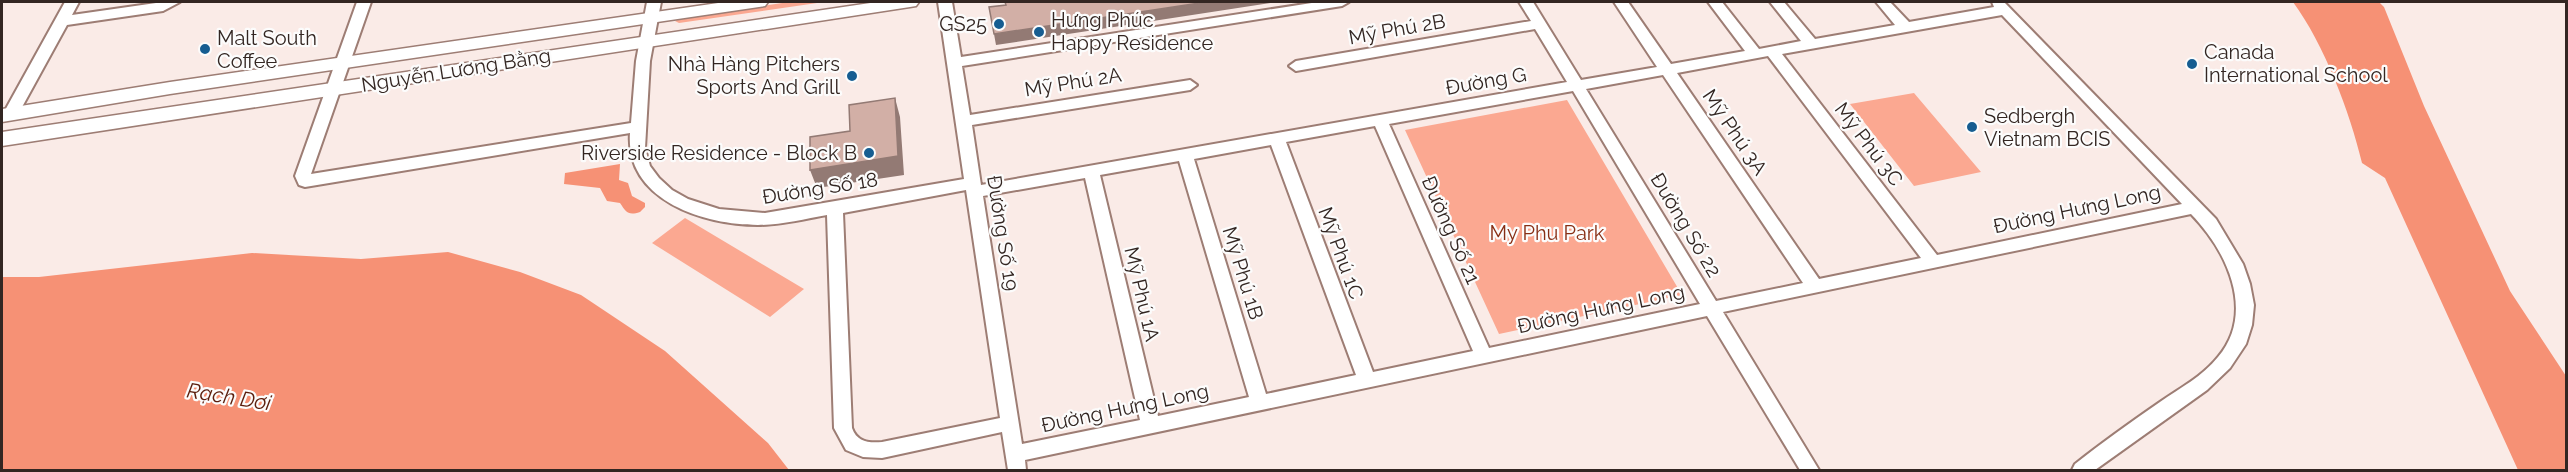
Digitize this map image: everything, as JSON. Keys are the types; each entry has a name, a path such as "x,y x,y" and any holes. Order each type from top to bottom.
{"main road":[{"name":"Nguyễn Lương Bằng","path":"651,20 703,2"},
{"name":"Nguyễn Lương Bằng","path":"2,139 340,72 759,2"},
{"name":"Nguyễn Lương Bằng","path":"6,114 340,72 651,20 854,2"},
{"name":"Nguyễn Lương Bằng","path":"651,20 910,2"},
{"name":"Nguyễn Lương Bằng","path":"6,114 340,72"}],"street":[{"path":"6,114 72,2"},
{"path":"61,21 163,7 173,2"},
{"path":"364,2 303,176 304,181 638,127"},
{"name":"Đường Số 19","path":"945,2 1016,462"},
{"path":"954,63 1342,2"},
{"name":"Đường Số 22","path":"1526,2 1810,471"},
{"name":"Mỹ Phú 3A","path":"1621,2 1815,287"},
{"path":"1715,2 1755,54"},
{"path":"1777,2 1811,44"},
{"path":"1883,2 1906,28"},
{"path":"2001,6 2196,207 2221,238 2241,279 2244,292 2246,318 2240,338 2227,360 2205,381 2125,436 2082,471"},
{"name":"Đường G","path":"973,188 1185,155 1906,28 2001,6"},
{"name":"Đường Số 18","path":"651,20 643,61 637,148 643,167 654,183 687,206 718,215 755,219 973,188"},
{"name":"Mỹ Phú 2B","path":"1296,66 1540,24"},
{"name":"Mỹ Phú 3C","path":"1772,51 1933,262"},
{"name":"Mỹ Phú 2A","path":"963,122 1190,85"},
{"name":"Đường Số 21","path":"1380,120 1484,356"},
{"name":"Mỹ Phú 1C","path":"1277,139 1367,381"},
{"name":"Mỹ Phú 1B","path":"1185,155 1260,404"},
{"name":"Mỹ Phú 1A","path":"1091,171 1151,426"},
{"name":"Đường Hưng Long","path":"1016,462 1151,426 2196,207"},
{"path":"835,208 843,429 849,442 864,450 882,450 1010,423"}],"green space":[{"path":"789,2 824,2 679,23 675,21 679,18"},
{"path":"1914,93 1981,172 1914,186 1850,104"},
{"name":"My Phu Park","path":"1567,100 1682,295 1499,334 1405,130"},
{"path":"685,218 804,289 770,317 652,243"}],"water":[{"path":"2293,2 2379,2 2384,7 2424,106 2510,291 2566,376 2566,470 2518,470 2385,178 2362,163 2351,122 2335,79 2315,38"},
{"path":"620,164 619,180 628,183 632,196 645,203 645,207 640,212 630,213 620,203 607,201 600,188 564,184 565,173"},
{"name":"Rạch Dơi","path":"448,252 520,272 581,295 665,351 768,443 789,470 2,470 2,277 39,277 252,253 361,259"}],"building":[{"path":"1005,2 1206,2 994,34 989,7 1006,5"},
{"path":"895,98 898,156 810,170 810,137 850,131 849,105"}],"place":[{"name":"GS25","path":"999,24"},
{"name":"Hưng Phúc Happy Residence","path":"1039,32"},
{"name":"Malt South Coffee","path":"205,49"},
{"name":"Canada International School","path":"2192,64"},
{"name":"Nhà Hàng Pitchers Sports And Grill","path":"852,76"},
{"name":"Sedbergh Vietnam BCIS","path":"1972,127"},
{"name":"Riverside Residence - Block B","path":"869,153"}]}
